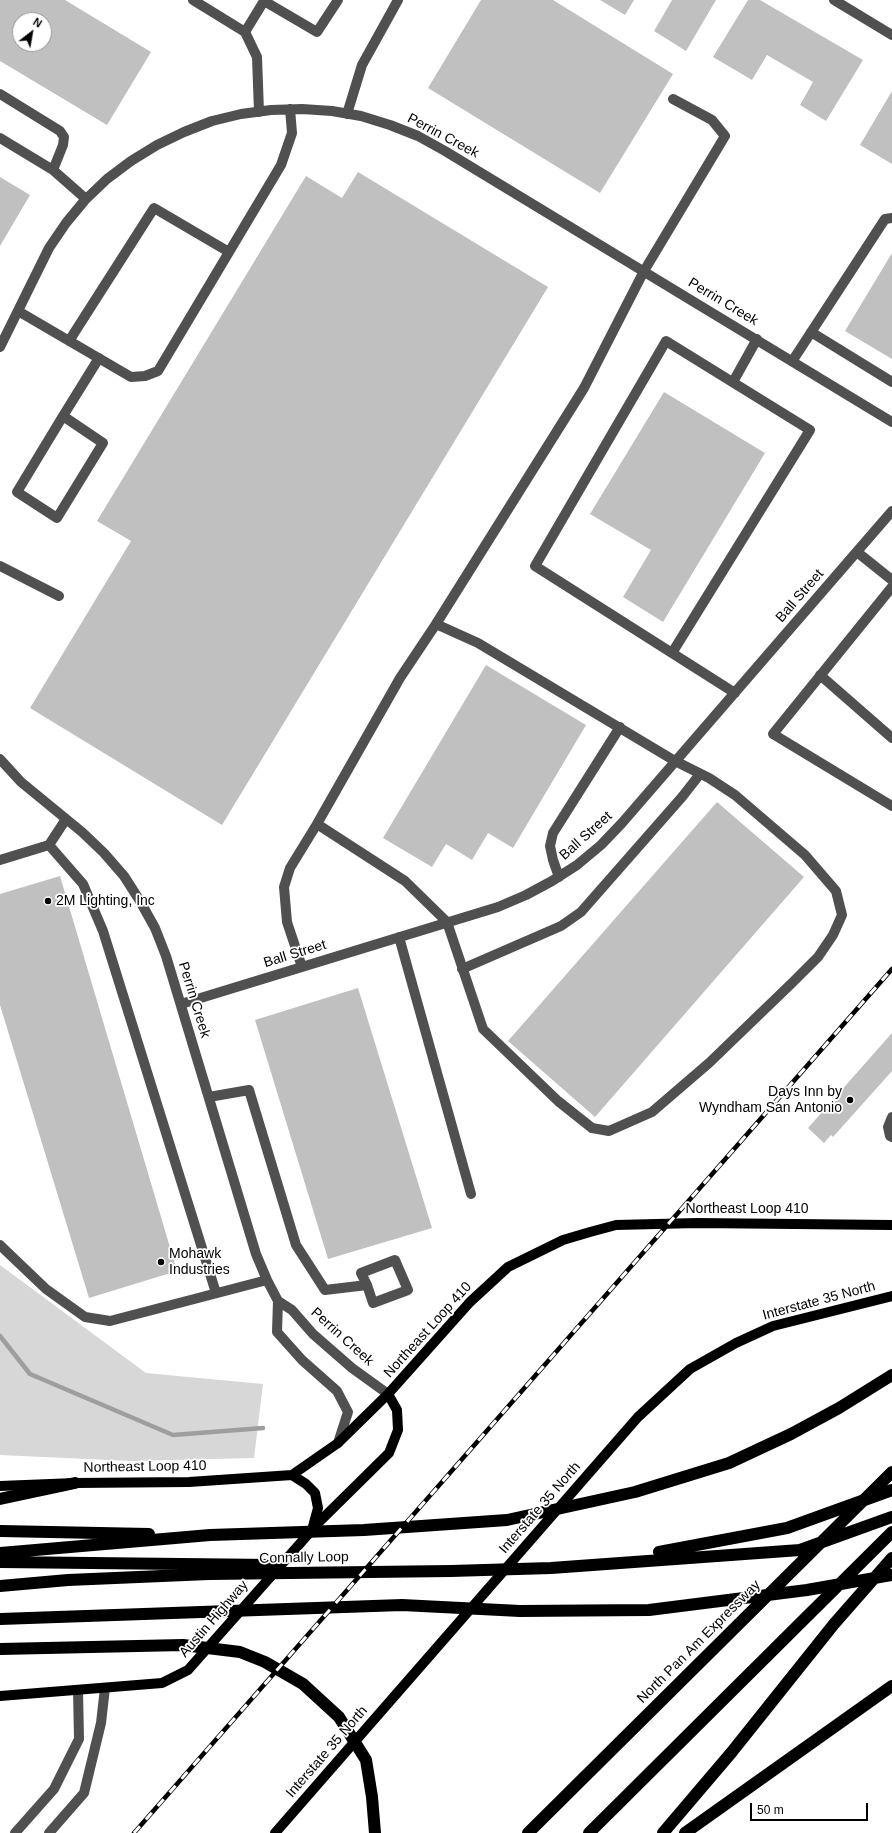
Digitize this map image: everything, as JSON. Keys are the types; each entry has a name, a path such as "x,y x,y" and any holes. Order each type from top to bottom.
{"highway":[{"path":"0,1531 210,1535 364,1530 507,1520 635,1492 729,1463 798,1431 839,1408 892,1375"},
{"name":"North Pan Am Expressway","path":"528,1833 892,1472"},
{"path":"0,1499 75,1483"},
{"path":"609,1562 787,1528 892,1490"},
{"path":"609,1562 800,1550 892,1517"},
{"path":"589,1833 892,1532"},
{"path":"0,1553 210,1535"},
{"path":"662,1833 731,1754 838,1620 892,1558"},
{"path":"0,1562 211,1563 451,1571"},
{"name":"Connally Loop","path":"0,1586 68,1580 209,1574 451,1571 551,1568 609,1562"},
{"path":"0,1618 402,1605 520,1611 649,1610 807,1590 892,1575"},
{"path":"0,1649 183,1645 240,1652 265,1662 303,1684 339,1717 366,1760 372,1797 375,1833"},
{"path":"685,1833 892,1686"}],"main road":[{"name":"Northeast Loop 410","path":"0,1486 75,1483 189,1482 292,1475 338,1443 388,1394 470,1302 508,1267 563,1240 616,1225 784,1222 892,1225"},
{"name":"Interstate 35 North","path":"275,1833 638,1416 690,1369 736,1343 773,1326 892,1296"},
{"path":"312,1530 389,1453 398,1430 397,1410 388,1394"},
{"name":"Austin Highway","path":"0,1696 162,1683 188,1670 297,1545 312,1530 318,1508 315,1493 306,1484 292,1475"}],"street":[{"path":"193,0 245,32 257,57 259,112"},
{"path":"245,32 264,1 318,32 338,0"},
{"path":"347,114 362,65 398,0"},
{"path":"834,0 892,35"},
{"path":"0,94 60,131 64,137 63,145 54,170"},
{"path":"302,967 287,922 284,888 290,868 317,824 400,678 436,624 584,388 644,271 725,136 712,120 674,99"},
{"path":"18,311 132,377 145,376 158,371 281,165 292,133 290,109"},
{"name":"Perrin Creek","path":"0,347 49,248 66,223 86,199 125,165 156,145 212,121 259,112 290,109 332,111 390,125 425,140 793,360 892,422"},
{"path":"0,138 54,170 86,199"},
{"path":"69,341 154,208 229,252"},
{"path":"793,360 885,219 892,218"},
{"path":"811,332 892,382"},
{"path":"733,382 756,338"},
{"path":"672,653 810,430 666,341 535,566 672,653 735,693"},
{"path":"64,416 103,444 57,518 17,492 99,358"},
{"name":"Ball Street","path":"181,1004 498,907 526,895 578,865 601,845 892,511"},
{"path":"857,552 892,580"},
{"path":"0,566 59,596"},
{"path":"892,587 773,734 892,806"},
{"path":"317,824 405,881 447,922 483,1029 558,1101 592,1128 608,1131 652,1112 709,1062 818,957 833,935 842,915 836,891 805,855 735,795 675,761 478,643 436,624"},
{"path":"820,675 892,738"},
{"path":"559,877 550,846 553,833 620,727"},
{"name":"Perrin Creek","path":"0,759 21,782 82,832 104,853 124,876 155,928 166,956 181,1004 256,1254 278,1301 277,1332 302,1360 337,1391 348,1412 338,1443"},
{"path":"462,969 561,926 581,912 682,797 700,774"},
{"path":"0,860 49,845 66,819"},
{"path":"49,845 83,884 104,931 216,1293"},
{"path":"399,937 471,1194"},
{"path":"209,1097 249,1090 296,1245 309,1268 325,1290 367,1285"},
{"path":"892,1117 888,1127 890,1136 892,1137"},
{"path":"0,1245 46,1289 85,1317 110,1321 267,1280"},
{"path":"395,1260 408,1290 374,1303 367,1285 361,1273 395,1260"},
{"name":"Perrin Creek","path":"278,1301 292,1310 313,1334 347,1363 388,1394"},
{"path":"49,1833 84,1793 102,1723 104,1688"},
{"path":"15,1833 54,1788 79,1739 78,1690"}],"shaded area":[{"path":"0,1265 146,1373 263,1384 254,1458 131,1461 0,1455"}],"building":[{"path":"0,0 65,0 151,52 107,125 0,61"},
{"path":"481,0 553,0 673,74 600,193 428,88"},
{"path":"600,0 634,0 625,15"},
{"path":"672,0 716,0 686,51 654,31"},
{"path":"748,0 760,0 863,60 826,121 800,105 813,82 767,55 752,80 713,57"},
{"path":"892,91 892,164 860,145"},
{"path":"358,172 548,287 222,825 30,708 131,541 97,521 306,176 342,198"},
{"path":"0,177 30,195 0,246"},
{"path":"892,253 892,359 845,331"},
{"path":"664,392 765,453 663,622 623,597 651,550 590,514"},
{"path":"486,665 586,725 513,848 488,833 472,860 446,844 432,867 383,838"},
{"path":"717,802 804,877 595,1117 508,1041"},
{"path":"60,876 177,1271 89,1298 0,1005 0,894"},
{"path":"358,988 432,1228 328,1259 255,1020"},
{"name":"Days Inn by Wyndham San Antonio","path":"892,1033 892,1071 833,1137 831,1135 824,1143 808,1128"}],"waterway":[{"path":"0,1336 30,1374 173,1435 263,1428"}],"railway":[{"path":"134,1833 892,969"}],"place":[{"name":"2M Lighting, Inc","path":"48,901"},
{"name":"Days Inn by Wyndham San Antonio","path":"850,1100"},
{"name":"Mohawk Industries","path":"161,1262"}]}
